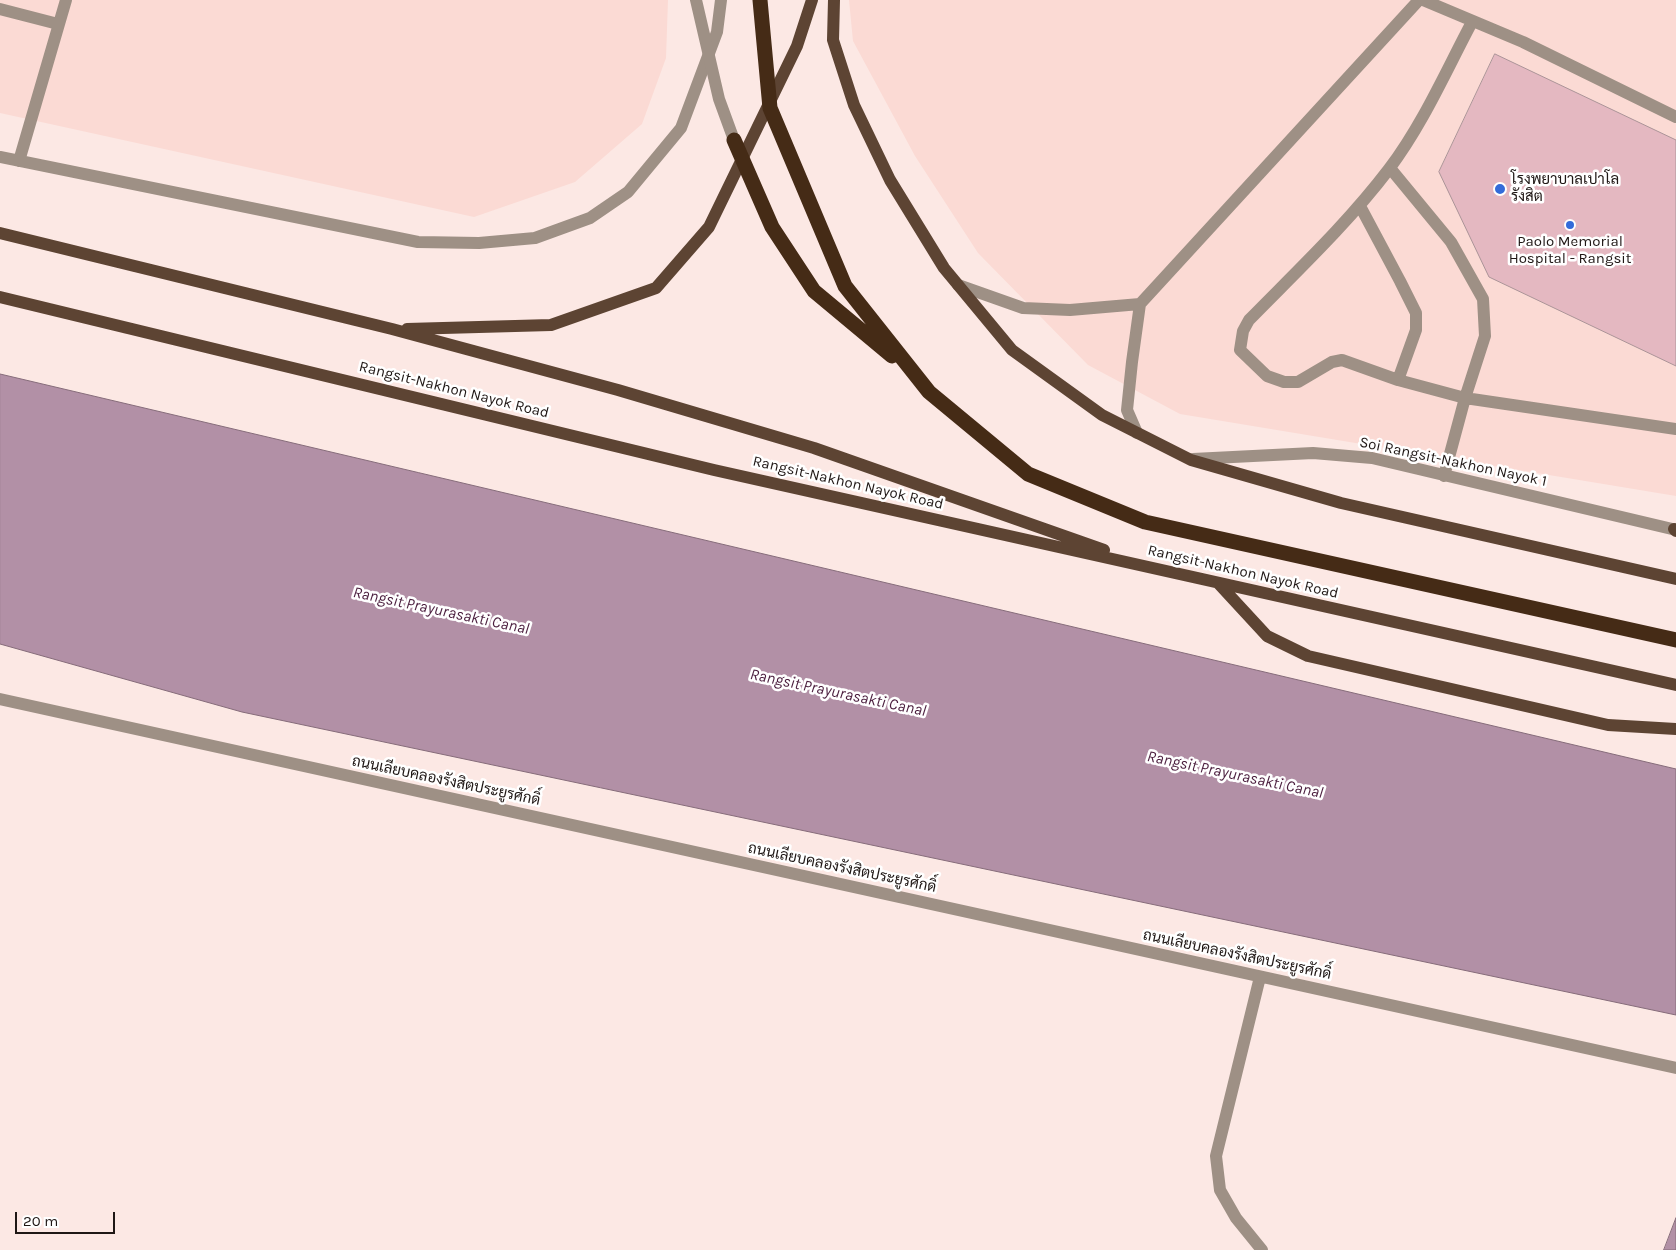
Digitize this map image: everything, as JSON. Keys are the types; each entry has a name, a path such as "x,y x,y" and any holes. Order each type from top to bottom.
{"highway":[{"path":"760,0 770,108 845,286 928,392 1028,474 1145,522 1676,640"},
{"path":"734,140 772,227 814,291 916,377"}],"main road":[{"path":"392,329 551,324 656,288 709,227 797,46 812,0"},
{"path":"834,0 833,40 854,105 890,180 944,268 1012,350 1102,415 1190,460 1341,503 1676,579"},
{"path":"0,233 392,329 618,390 814,448 1156,568"},
{"name":"Rangsit-Nakhon Nayok Road","path":"0,298 16,300 705,467 1676,686"},
{"path":"1219,584 1268,636 1308,656 1608,725 1676,729"}],"street":[{"path":"19,161 66,0"},
{"path":"696,0 718,100 734,140"},
{"path":"0,156 418,242 479,243 535,238 590,218 628,192 681,128 716,32 721,0"},
{"path":"1137,433 1128,410 1140,304 1419,0"},
{"path":"1423,0 1523,42 1676,117"},
{"path":"0,9 58,24"},
{"path":"1472,22 1419,121 1390,168 1360,206 1249,320 1243,331 1240,350 1267,376 1284,382 1298,382 1332,362 1342,360 1398,380 1465,398 1676,429"},
{"path":"1390,168 1451,242 1483,299 1485,336 1465,398 1444,476"},
{"path":"1360,206 1416,314 1416,330 1398,380"},
{"path":"958,285 1023,308 1070,310 1140,304"},
{"name":"Soi Rangsit-Nakhon Nayok 1","path":"1190,460 1313,453 1372,458 1675,530"},
{"name":"ถนนเลียบคลองรังสิตประยูรศักดิ์","path":"0,700 1676,1068"},
{"path":"1260,976 1216,1156 1220,1190 1236,1218 1262,1250"}],"shaded area":[{"path":"0,0 668,0 666,58 642,124 575,182 474,217 0,113"},
{"path":"849,0 1676,0 1676,496 1180,414 1088,365 978,253 915,156 853,41"}],"water":[{"name":"Rangsit Prayurasakti Canal","path":"0,374 1676,769 1676,1015 242,712 0,644"},
{"path":"1676,1218 1676,1250 1664,1250"}],"building":[{"name":"Paolo Memorial Hospital - Rangsit","path":"1495,54 1676,140 1676,366 1489,277 1439,172"}],"place":[{"name":"โรงพยาบาลเปาโล รังสิต","path":"1500,189"},
{"name":"Paolo Memorial Hospital - Rangsit","path":"1570,225"}]}
